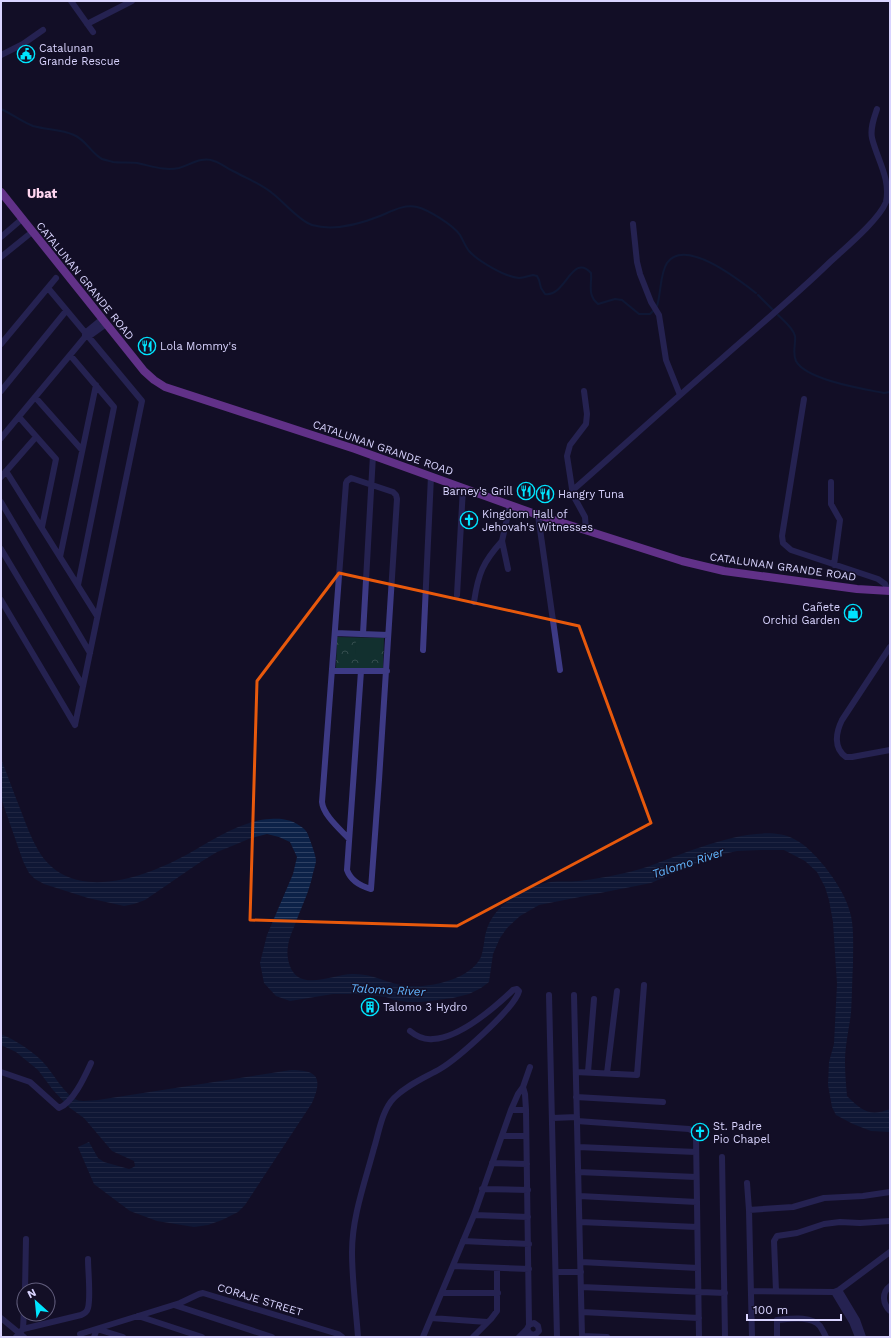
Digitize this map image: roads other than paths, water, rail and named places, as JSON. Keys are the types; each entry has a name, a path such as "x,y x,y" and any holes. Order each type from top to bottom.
{"main road":[{"name":"CATALUNAN GRANDE ROAD","path":"1,192 144,372 165,387 373,455 538,515 682,561 718,570 856,589 889,591"}],"street":[{"path":"70,1 93,32"},
{"path":"87,24 132,1"},
{"path":"1,55 23,44 43,30"},
{"path":"573,490 817,274 873,221 882,210 887,201 888,184 884,169 872,139 872,124 877,109"},
{"path":"1,237 22,219"},
{"path":"633,224 640,274 651,302 659,315 666,360 680,395"},
{"path":"1,257 32,232"},
{"path":"1,344 56,278"},
{"path":"1,600 75,725 142,401 86,336 48,288"},
{"path":"1,391 66,310"},
{"path":"1,438 86,336 104,321"},
{"path":"70,355 114,407 78,585"},
{"path":"60,557 96,386"},
{"path":"584,391 586,424 570,445 568,451 568,461 575,500 585,517 586,530"},
{"path":"35,397 82,450"},
{"path":"804,398 782,539 784,545 791,550 878,579 885,584 889,591"},
{"path":"19,417 56,459 42,527"},
{"path":"1,477 36,437"},
{"path":"363,634 373,455"},
{"path":"6,471 97,616"},
{"path":"423,650 431,476"},
{"path":"349,839 322,806 346,483 349,479 354,478 393,492 397,497 387,671 371,889 358,884 349,875 347,863 349,839 361,671"},
{"path":"831,482 831,504 840,520 834,565"},
{"path":"457,595 463,488"},
{"path":"1,502 90,653"},
{"path":"508,569 502,541 510,505"},
{"path":"538,515 560,670"},
{"path":"474,602 479,576 483,567 492,552 502,541"},
{"path":"1,549 83,686"},
{"path":"335,633 388,635"},
{"path":"890,647 842,720 838,728 836,739 839,750 846,757 890,750"},
{"path":"332,671 387,671"},
{"path":"576,1072 637,1075 644,985"},
{"path":"358,1337 352,1252 354,1230 377,1139 388,1107 392,1099 400,1092 420,1079 440,1069 466,1049 498,1018 516,997 519,991 517,988 513,990 484,1015 449,1035 432,1039 424,1038 410,1031"},
{"path":"607,1073 617,991"},
{"path":"549,995 557,1337"},
{"path":"574,995 582,1336 607,1337"},
{"path":"588,1072 594,999"},
{"path":"1,1072 30,1082 39,1088 57,1108 61,1108 73,1096 91,1063"},
{"path":"423,1337 474,1215 511,1110 523,1087 530,1067"},
{"path":"519,1337 528,1331 529,1269 526,1110 523,1087"},
{"path":"576,1097 663,1102"},
{"path":"511,1110 526,1110"},
{"path":"552,1118 689,1129 693,1131 696,1136 699,1337"},
{"path":"502,1136 526,1136"},
{"path":"578,1147 696,1152"},
{"path":"722,1157 725,1337"},
{"path":"492,1163 527,1164"},
{"path":"578,1172 696,1177"},
{"path":"747,1183 752,1337"},
{"path":"482,1189 528,1190"},
{"path":"749,1210 794,1207 824,1198 863,1196 890,1192"},
{"path":"579,1196 697,1202"},
{"path":"474,1215 528,1216"},
{"path":"776,1291 774,1241 777,1236 797,1233 824,1224 840,1222 860,1223 890,1221"},
{"path":"580,1222 697,1227"},
{"path":"25,1282 26,1239"},
{"path":"463,1241 528,1244"},
{"path":"751,1291 837,1291 890,1252"},
{"path":"21,1334 85,1313 89,1303 88,1259"},
{"path":"581,1262 698,1268"},
{"path":"453,1266 529,1269"},
{"path":"473,1337 497,1311 497,1268"},
{"path":"556,1272 581,1272"},
{"path":"890,1286 886,1289 884,1297 886,1308 890,1311"},
{"path":"581,1287 725,1293"},
{"path":"837,1291 858,1337"},
{"path":"837,1291 858,1320 863,1337"},
{"name":"CORAJE STREET","path":"80,1334 186,1301 203,1293 338,1334 342,1337"},
{"path":"442,1293 498,1293"},
{"path":"174,1305 272,1337"},
{"path":"582,1312 699,1318"},
{"path":"138,1316 202,1337"},
{"path":"1,1318 21,1334"},
{"path":"431,1318 487,1322"},
{"path":"777,1337 777,1320 797,1319 815,1322 819,1325 826,1337"},
{"path":"21,1334 22,1322"},
{"path":"94,1337 97,1329 123,1337"}],"water":[{"name":"Talomo River","path":"1,759 33,841 38,850 52,867 69,877 88,882 108,882 130,878 150,871 188,854 238,827 260,820 288,820 299,825 308,834 316,861 308,891 289,939 287,954 292,971 298,977 311,980 346,974 359,974 407,986 426,986 448,981 468,972 476,965 481,957 488,926 493,917 507,902 528,889 551,882 587,880 613,876 647,867 700,847 741,836 779,834 794,839 811,851 825,867 841,890 849,909 853,927 853,964 851,1013 845,1056 847,1096 862,1109 867,1111 877,1112 890,1109 890,1132 871,1131 853,1124 836,1115 832,1107 828,1085 829,1062 834,1044 837,984 833,922 829,900 825,887 817,872 805,861 784,850 737,851 719,855 651,883 539,905 520,916 507,928 500,938 493,954 489,982 469,994 453,998 421,1002 407,1002 386,997 357,994 333,994 290,1001 276,996 264,983 260,963 267,935 293,874 297,857 290,842 267,834 251,838 217,852 145,900 134,904 124,906 88,898 44,884 35,879 29,873 23,861 1,798"},
{"path":"1,1034 27,1048 36,1055 67,1093 79,1101 98,1100 291,1070 300,1070 312,1074 316,1077 317,1087 312,1103 245,1205 238,1212 208,1225 194,1227 157,1221 130,1211 94,1184 78,1147 89,1142 98,1158 104,1162 129,1169 135,1166 134,1161 112,1151 84,1118 70,1108 53,1090 38,1070 16,1052 1,1045"}],"waterway":[{"path":"1,109 33,126 74,135 82,140 102,159 113,162 137,163 168,169 179,168 201,160 217,162 259,184 307,223 320,227 346,226 372,219 403,207 417,207 434,215 457,231 469,251 492,268 513,277 519,278 533,275 537,276 541,288 545,294 552,293 558,289 573,271 579,268 584,268 591,273 591,293 592,297 598,304 615,299 622,300 639,314 650,314 654,310"},
{"path":"657,306 665,267 667,263 675,256 686,255 712,263 756,293"},
{"path":"758,295 774,311"},
{"path":"778,315 794,333 795,358 802,368 836,383 884,393 890,392"}],"place":[{"name":"Catalunan Grande Rescue","path":"26,54"},
{"name":"Lola Mommy's","path":"147,346"},
{"name":"Barney's Grill","path":"526,491"},
{"name":"Hangry Tuna","path":"545,494"},
{"name":"Kingdom Hall of Jehovah's Witnesses","path":"469,520"},
{"name":"Cañete Orchid Garden","path":"853,613"},
{"name":"Talomo 3 Hydro","path":"370,1007"},
{"name":"St. Padre Pio Chapel","path":"700,1132"}],"district":[{"name":"Ubat","path":"42,193"}]}
